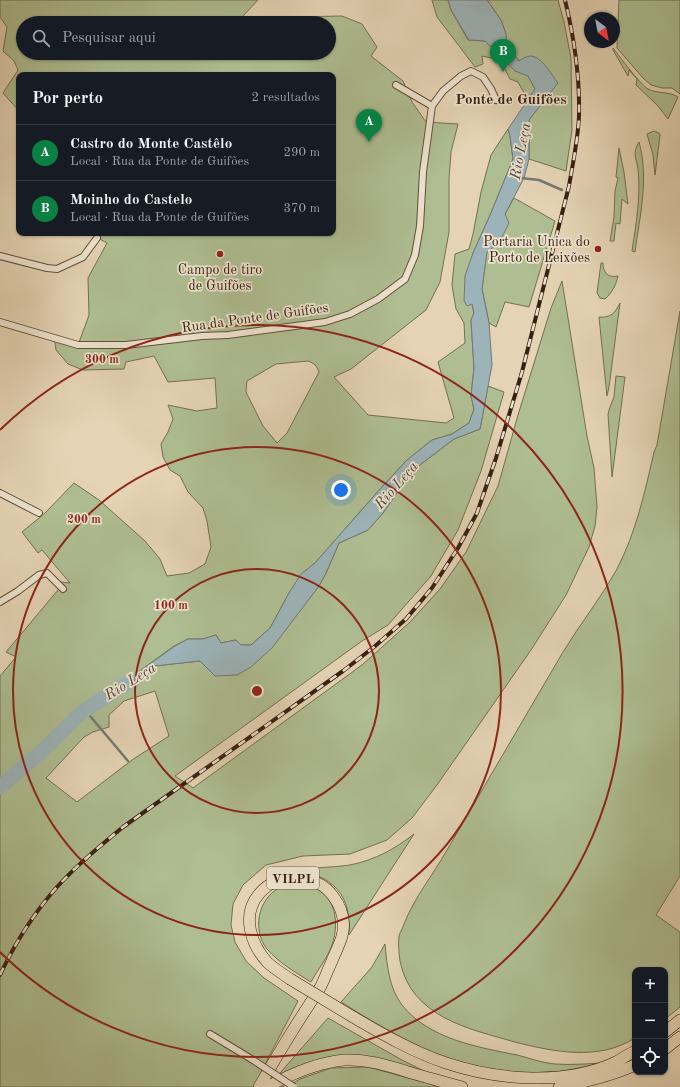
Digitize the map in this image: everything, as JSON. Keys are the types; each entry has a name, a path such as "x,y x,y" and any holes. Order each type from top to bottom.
{"highway":[{"name":"VILPL","path":"259,1087 316,995 322,985 342,937 344,927 340,906 328,889 307,878 287,879 277,881 268,887 259,894 254,902 250,913 250,929 254,944 268,962 290,979 316,995 353,1017 413,1049 445,1063 480,1072 511,1076 552,1077 586,1072 616,1062 632,1053"},
{"path":"668,1030 680,1020"},
{"path":"668,1047 680,1037"},
{"path":"267,1087 297,1072 328,1063 345,1060 363,1060 384,1064 462,1087"},
{"path":"559,1087 585,1082 632,1066"}],"street":[{"name":"Rua da Ponte de Guifões","path":"0,322 78,345 126,345 202,336 228,335 325,322 350,314 378,299 406,279 415,255 420,226 423,172 432,106 442,91 461,76 471,71 483,77 496,100"},
{"path":"396,85 432,106"},
{"path":"0,256 47,268 57,269 83,257 97,238"},
{"path":"0,493 39,513"},
{"path":"0,499 7,497"},
{"path":"0,602 18,592 40,574 47,573 63,589"},
{"path":"210,1034 294,1087"}],"green space":[{"path":"0,0 258,0 243,16 16,16 16,60 336,60 336,16 342,16 362,24 377,47 371,56 403,81 412,102 426,122 458,124 451,152 449,179 449,232 440,282 426,310 351,369 334,377 368,415 446,423 454,418 438,362 465,343 464,323 456,309 452,285 455,254 469,249 481,192 491,155 508,129 510,136 513,159 473,253 472,304 474,313 471,320 474,368 471,396 474,409 469,423 452,434 432,440 407,460 315,563 301,575 289,593 270,628 251,645 241,645 236,640 221,643 216,635 203,639 188,639 174,646 115,689 116,695 154,666 200,661 215,676 296,615 319,586 339,543 368,530 383,513 412,471 454,439 480,429 488,386 504,392 481,471 458,530 431,576 388,625 362,641 175,776 193,788 362,665 410,622 440,589 466,552 498,486 551,308 562,281 587,436 594,468 597,507 595,526 589,547 566,595 531,650 437,785 412,818 387,840 350,854 303,856 266,865 243,885 233,904 231,925 235,942 246,961 264,978 298,1001 261,1072 284,1087 0,1087 0,676 16,657 6,652 58,590 61,582 70,583 42,550 38,553 22,532 45,513 74,483 99,500 145,541 160,559 167,576 189,573 205,564 211,547 207,521 203,508 188,492 180,476 170,470 163,457 161,444 173,419 168,405 197,411 217,408 215,378 168,382 154,356 126,362 124,369 83,370 68,364 56,350 54,338 78,345 89,315 88,278 107,243 94,236 336,236 336,72 17,72 18,70 14,61 3,51 7,27 0,17","holes":["308,361 315,365 319,372 287,433 277,443 263,426 246,392 247,381 276,364","155,691 169,736 132,760 77,802 46,778 84,737 93,732 109,727 109,715 124,701"]},
{"path":"432,0 448,0 451,10 468,40 485,41 515,70 528,76 535,89 528,100 518,82 510,79 500,60 482,56 483,64 475,67 437,17"},
{"path":"487,0 558,0 571,58 572,130 566,171 529,159 529,120 557,83 542,62 537,59 526,58 519,61 506,45 506,34 501,20"},
{"path":"619,0 680,0 680,94 672,88 662,88 651,85 617,48 620,48 620,12 618,12"},
{"path":"613,48 635,76 648,89 678,97 668,119 657,105 636,85 637,79 629,70 628,76"},
{"path":"16,73 16,108 3,93"},
{"path":"654,131 660,135 655,175 653,155 647,134"},
{"path":"639,142 643,169 643,197 635,252 632,251 638,210 639,179 635,152"},
{"path":"619,148 628,204 622,199 620,224 616,223 614,241 610,241 614,217 615,191 618,178 616,177"},
{"path":"514,198 555,221 529,307 505,302 496,327 489,323 482,289 487,251 499,243 505,214"},
{"path":"601,263 603,263 604,270 607,274 611,276 618,276 613,289 605,299 600,298 597,293"},
{"path":"620,303 607,396 599,317 610,316"},
{"path":"680,311 680,876 656,915 680,932 680,1007 668,1017 668,967 632,967 632,1040 607,1050 591,1052 545,1049 479,1032 444,1018 429,1008 416,995 406,980 400,961 399,936 408,914 418,896 442,859 563,652 617,569 635,526 657,445"},
{"path":"616,376 625,377 612,477 608,414 614,397"},
{"path":"414,834 349,935 347,909 343,898 337,889 329,882 319,877 294,870 343,866 359,863 384,853"},
{"path":"294,883 306,884 316,888 324,894 334,911 335,930 330,950 311,982 277,959 267,949 262,941 260,933 260,916 262,907 266,900 272,893 281,887"},
{"path":"385,944 391,984 402,1005 413,1017 440,1034 470,1045 546,1063 601,1063 568,1070 535,1074 509,1073 458,1061 434,1052 386,1029 341,1002 372,967"},
{"path":"328,1018 428,1073 373,1058 285,1074 280,1073"},
{"path":"368,1067 441,1087 287,1087 300,1079 331,1068"}],"water":[{"path":"448,0 487,0 501,20 506,34 506,45 519,61 527,56 539,59 558,83 529,120 529,159 524,178 505,214 509,223 499,243 487,252 482,289 489,323 492,365 480,429 454,439 412,471 383,513 368,530 339,543 319,586 272,648 251,667 237,675 215,676 200,661 154,666 116,695 115,689 175,646 188,639 203,639 216,635 221,643 236,640 241,645 251,645 270,628 301,574 315,563 407,460 432,440 452,434 469,423 474,409 471,396 474,368 471,320 474,313 472,304 467,306 464,301 465,276 473,253 513,159 508,129 535,89 528,76 515,71 485,41 469,40 451,10"}],"waterway":[{"path":"521,178 539,180 562,190"},
{"name":"Rio Leça","path":"0,787 42,751 82,712 132,680"},
{"path":"85,710 128,761"}],"railway":[{"path":"0,975 12,951 33,918 57,887 81,863 123,827 343,671 374,647 406,619 432,588 458,548 477,513 496,458 522,372 569,186 578,133 579,101 576,57 565,0"}],"place":[{"name":"Moinho do Castelo","path":"503,72"},
{"name":"Castro do Monte Castêlo","path":"369,142"},
{"name":"Portaria Unica do Porto de Leixões","path":"598,249"},
{"name":"Campo de tiro de Guifões","path":"220,254"}],"district":[{"name":"Ponte de Guifões","path":"511,99"}]}
